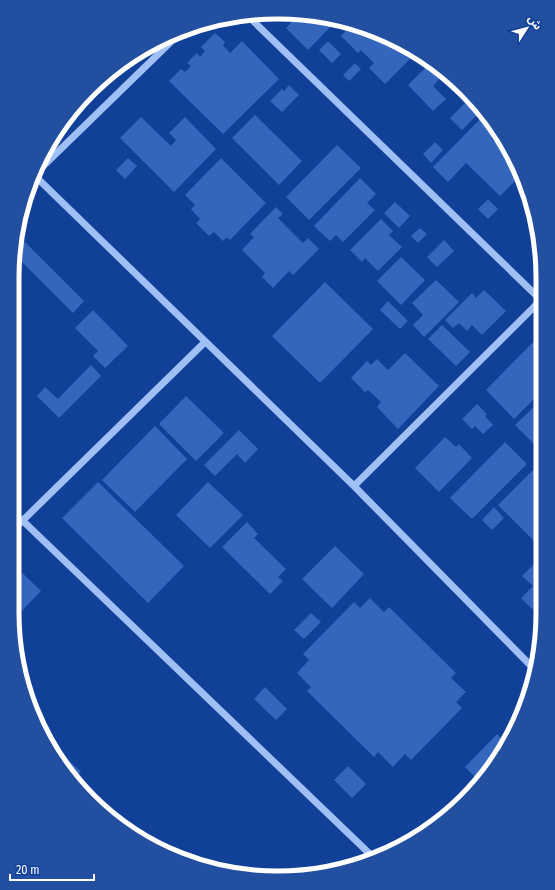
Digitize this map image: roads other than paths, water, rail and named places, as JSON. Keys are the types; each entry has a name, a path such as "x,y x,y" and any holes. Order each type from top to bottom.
{"street":[{"path":"253,20 536,294"},
{"path":"46,164 169,43"},
{"path":"39,180 354,486 530,665"},
{"path":"354,486 536,306"},
{"path":"19,523 205,342"},
{"path":"22,520 369,854"}]}
